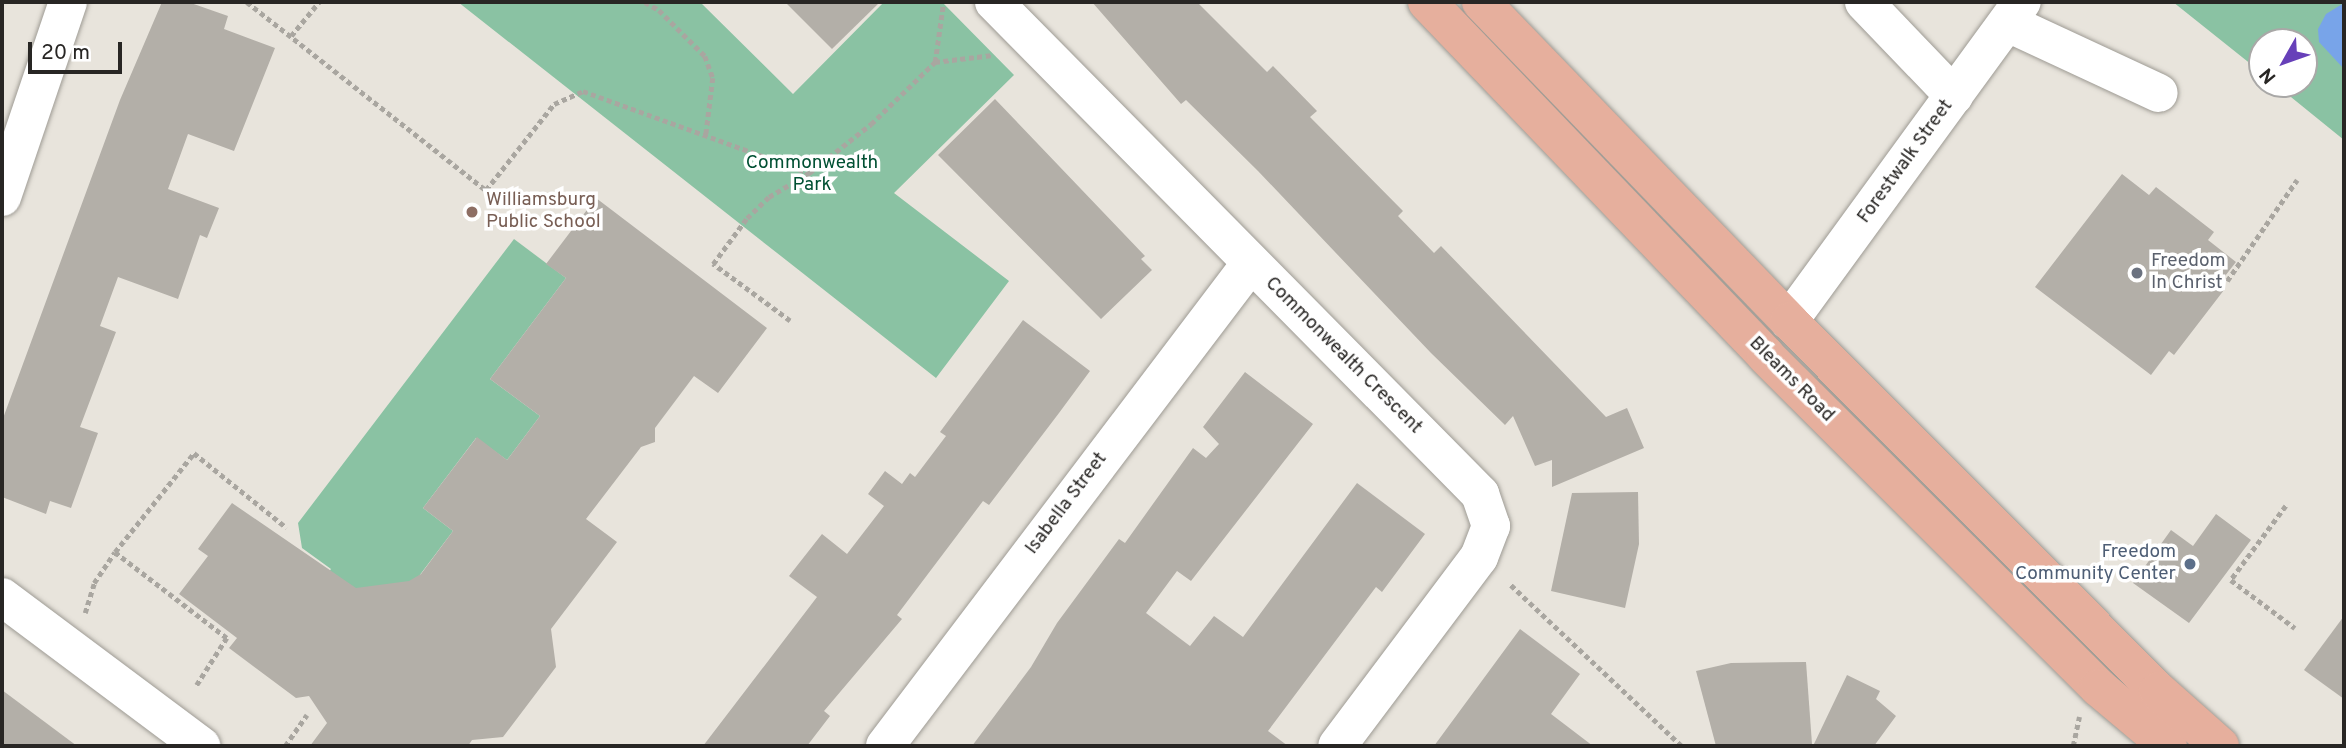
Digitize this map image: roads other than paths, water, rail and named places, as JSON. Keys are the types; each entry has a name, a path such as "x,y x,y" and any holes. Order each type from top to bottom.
{"main road":[{"name":"Bleams Road","path":"1427,2 1766,356 2099,688 2168,746"},
{"name":"Bleams Road","path":"1481,2 1788,321 2158,691 2220,746"}],"street":[{"path":"2,197 68,2"},
{"name":"Commonwealth Crescent","path":"994,2 1480,494 1491,527 1479,557 1336,746"},
{"path":"1864,2 1954,96"},
{"path":"2015,12 2159,93"},
{"name":"Forestwalk Street","path":"1788,321 2015,12"},
{"name":"Isabella Street","path":"885,746 1251,263"},
{"path":"2,597 201,746"}],"water":[{"path":"2344,3 2344,69 2319,42 2318,29 2326,14"}],"place":[{"name":"Williamsburg Public School","path":"472,212"},
{"name":"Freedom In Christ","path":"2137,273"},
{"name":"Freedom Community Center","path":"2190,564"}],"park label":[{"name":"Commonwealth Park","path":"812,175"}]}
